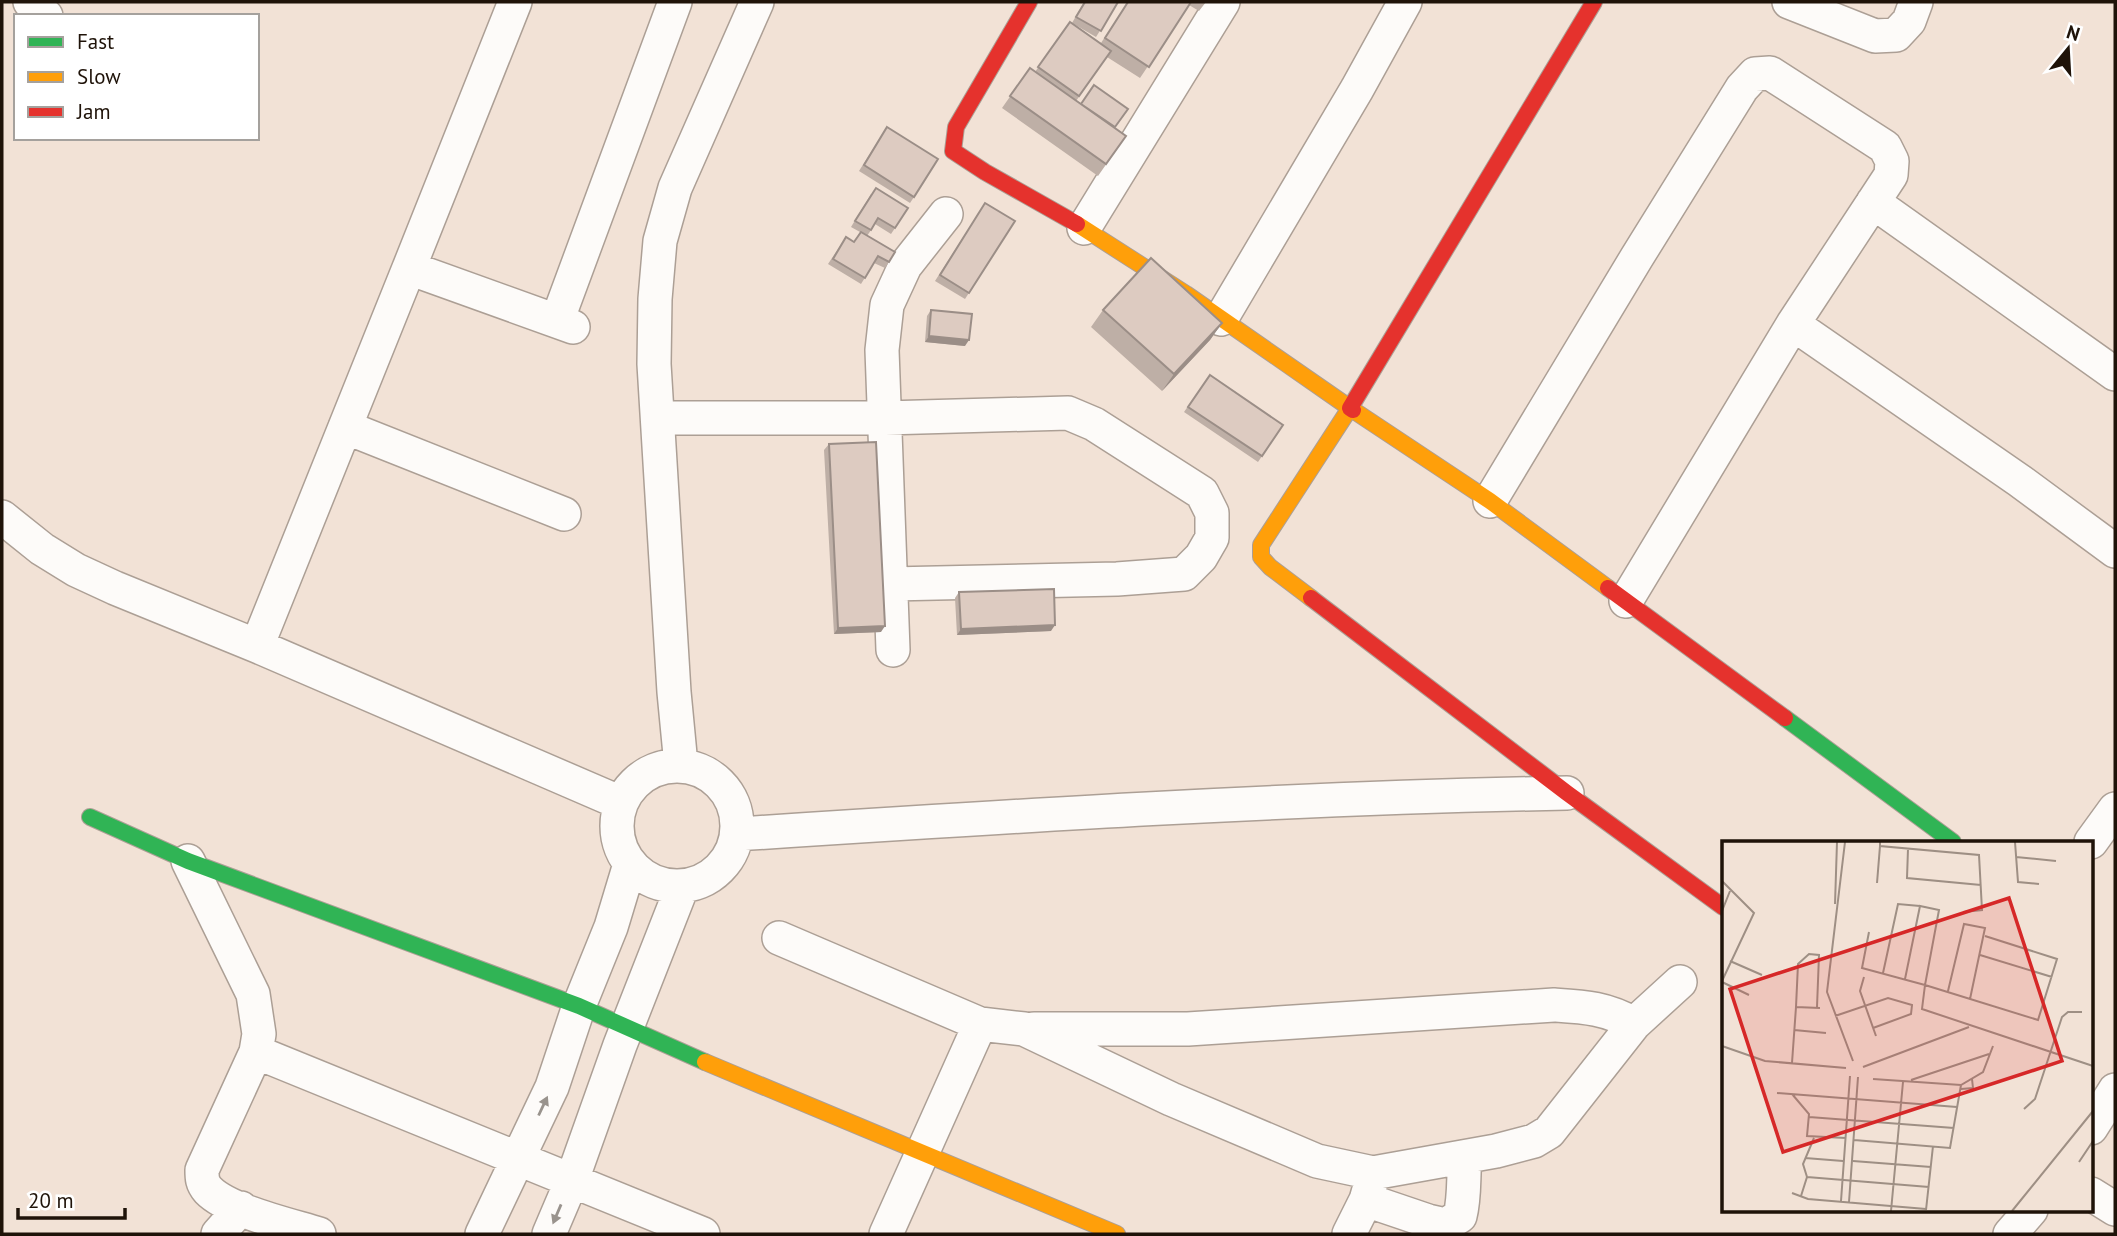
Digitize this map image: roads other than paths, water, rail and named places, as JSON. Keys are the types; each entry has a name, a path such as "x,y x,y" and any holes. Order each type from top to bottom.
{"street":[{"path":"30,2 44,14"},
{"path":"257,646 515,2"},
{"path":"409,268 565,324 675,2"},
{"path":"681,765 674,692 654,351 660,241 675,188 757,2"},
{"path":"1030,2 956,127 953,151 978,170 1084,229 1490,501 1952,841"},
{"path":"1084,229 1223,2"},
{"path":"1221,319 1357,89 1405,2"},
{"path":"1594,2 1350,408 1261,545 1261,556 1270,567 1567,793 1722,906"},
{"path":"1788,2 1875,36 1896,35 1909,21 1916,2"},
{"path":"1490,501 1651,234 1742,88 1755,74 1770,74 1885,147 1892,161 1891,175 1793,324 1626,601"},
{"path":"1873,202 2115,373"},
{"path":"893,650 882,350 887,305 905,266 946,214"},
{"path":"1793,324 2020,481 2115,551"},
{"path":"659,418 885,418 1068,413 1094,424 1179,476 1202,493 1212,513 1212,538 1201,557 1184,574 1118,579 891,584"},
{"path":"345,427 564,514"},
{"path":"2,517 42,549 76,570 621,803"},
{"path":"681,765 698,769 712,776 724,788 735,810 738,834 734,850 713,876 682,887 663,885 645,877 630,864 622,851 617,835 621,803 628,789 639,778 652,771 681,765"},
{"path":"738,834 1144,807 1429,795 1567,793"},
{"path":"2092,841 2115,810"},
{"path":"90,817 188,861 579,1006 627,1029 1117,1234"},
{"path":"188,861 253,994 259,1034 256,1052 202,1170 202,1182 209,1191 241,1208 319,1234"},
{"path":"482,1234 552,1087 579,1006 611,927 630,864"},
{"path":"549,1234 572,1180 682,887"},
{"path":"779,938 980,1024 1024,1029 1188,1029 1554,1005 1595,1008 1617,1014 1634,1024"},
{"path":"1349,1234 1369,1187 1465,1157 1519,1145 1549,1132 1634,1024 1680,982"},
{"path":"886,1234 980,1024"},
{"path":"1024,1029 1171,1099 1317,1161 1427,1221 1446,1225 1460,1216 1464,1202 1465,1157"},
{"path":"256,1052 703,1234"},
{"path":"2092,1127 2115,1090"},
{"path":"2092,1195 2115,1209"},
{"path":"218,1234 241,1208"},
{"path":"2010,1234 2029,1212"}]}
